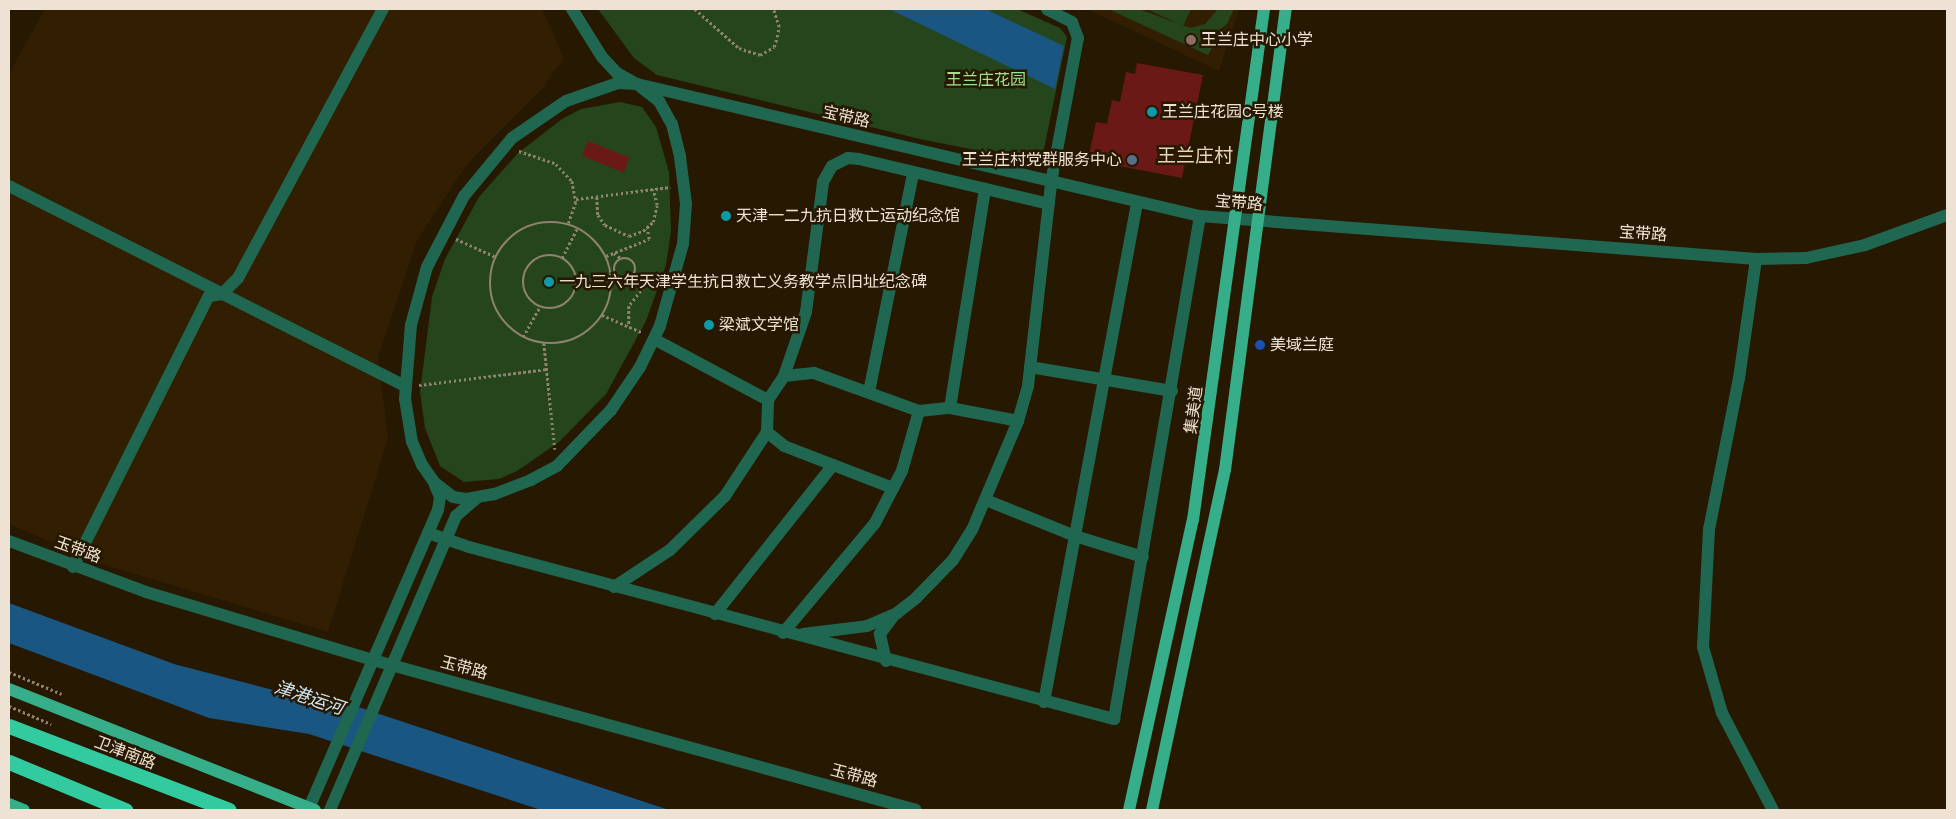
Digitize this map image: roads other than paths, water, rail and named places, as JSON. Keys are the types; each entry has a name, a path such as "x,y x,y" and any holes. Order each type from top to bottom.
{"highway":[{"name":"卫津南路","path":"9,726 229,810"},
{"path":"9,762 125,810"}],"main road":[{"name":"集美道","path":"1129,810 1193,520 1238,220 1264,9"},
{"path":"1152,810 1225,470 1286,9"},
{"path":"9,689 312,809"},
{"path":"9,804 24,810"}],"street":[{"path":"73,567 209,296 222,294 238,278 384,9"},
{"name":"宝带路","path":"572,9 602,57 618,73 637,84 1051,183 1200,216 1756,259 1806,258 1865,245 1947,216"},
{"path":"886,661 880,634 897,613 953,560 986,500 1018,422 1030,367 1051,183 1078,38 1072,22 1047,9"},
{"path":"312,809 357,697 439,504 434,482 412,442 405,386 415,302 442,232 479,174 507,143 546,112 579,95 618,83 637,84 666,111 684,186 685,223 680,264 654,339 611,410 556,466 520,485 480,498 461,509 446,539 330,810"},
{"path":"614,587 670,550 725,496 767,432 768,400 784,376 806,312 827,173 848,158 1049,204"},
{"path":"870,392 913,173"},
{"path":"9,186 405,386"},
{"path":"950,408 985,189"},
{"path":"1044,702 1137,203"},
{"path":"428,533 786,634 1114,719 1172,391 1200,216"},
{"path":"1756,259 1739,378 1709,529 1703,647 1722,712 1773,810"},
{"path":"654,339 768,400"},
{"path":"1030,367 1172,391"},
{"path":"784,376 814,373 919,411 950,408 1018,422"},
{"path":"786,634 875,524 902,471 919,411"},
{"path":"767,432 784,446 893,488"},
{"path":"715,614 833,465"},
{"path":"434,482 453,497 480,498"},
{"path":"986,500 1075,536 1143,557"},
{"name":"玉带路","path":"9,541 73,567 392,666 916,810"},
{"path":"786,634 867,626 897,613"}],"water":[{"path":"889,9 985,9 1064,46 1055,89"},
{"name":"津港运河","path":"9,603 174,664 273,690 325,696 669,810 541,810 309,734 209,718 9,643"}],"place":[{"name":"王兰庄中心小学","path":"1191,40"},
{"name":"王兰庄花园C号楼","path":"1152,112"},
{"name":"王兰庄村党群服务中心","path":"1132,160"},
{"name":"天津一二九抗日救亡运动纪念馆","path":"726,216"},
{"name":"一九三六年天津学生抗日救亡义务教学点旧址纪念碑","path":"549,282"},
{"name":"梁斌文学馆","path":"709,325"},
{"name":"美域兰庭","path":"1260,345"}],"district":[{"name":"王兰庄村","path":"1195,157"}],"park label":[{"name":"王兰庄花园","path":"986,80"}]}
